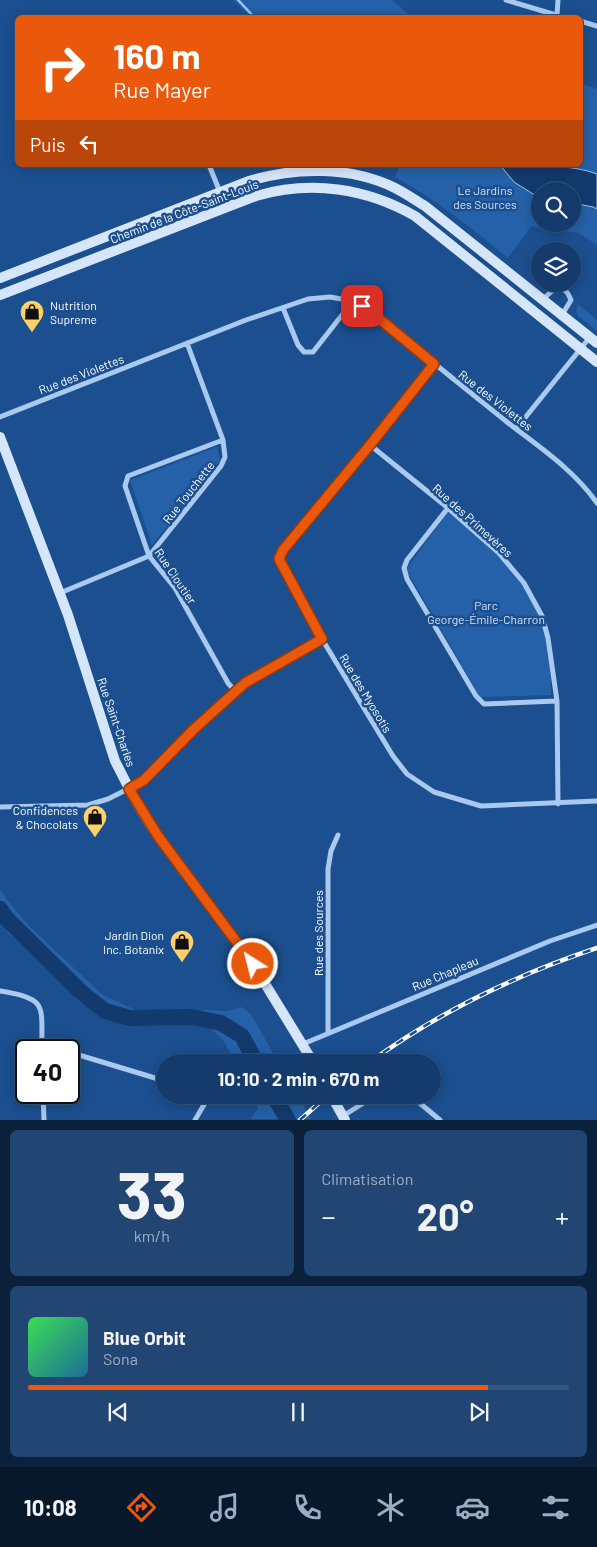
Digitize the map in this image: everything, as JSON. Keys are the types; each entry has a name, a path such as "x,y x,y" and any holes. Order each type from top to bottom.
{"street":[{"path":"506,0 557,15 558,0"},
{"path":"583,22 597,26"},
{"path":"210,167 226,207"},
{"name":"Chemin de la Côte-Saint-Louis","path":"0,278 249,181 273,175 308,171 336,172 380,182 397,189 418,202 442,218 593,340"},
{"path":"335,188 336,172"},
{"name":"Chemin de la Côte-Saint-Louis","path":"0,295 256,196 282,189 335,188 374,197 393,204 415,216 597,362"},
{"path":"106,236 112,251"},
{"path":"543,300 555,288 558,287 565,291 571,300 562,314"},
{"name":"Rue des Violettes","path":"0,417 187,343 283,308 308,299 330,297 353,301 371,312 434,364 550,454 586,488 597,502"},
{"path":"283,308 298,344 304,352 312,352 353,301"},
{"path":"516,429 580,348 593,340"},
{"name":"Rue Touchette","path":"60,593 149,556 221,466 225,457 223,440 187,343"},
{"name":"Rue des Myosotis","path":"434,364 283,550 279,559 322,639 393,756 412,778 434,792 481,806 597,802"},
{"name":"Rue Saint-Charles","path":"0,437 60,593 110,746 129,789 158,836 253,964 309,1054"},
{"name":"Rue Cloutier","path":"223,440 128,476 125,486 149,556 175,588 228,683 235,691"},
{"name":"Rue des Primevères","path":"370,445 448,508 498,552 524,583 542,616 548,638 557,701 558,804"},
{"path":"448,508 407,560 404,568 406,579 476,696 484,704 557,701"},
{"path":"0,807 88,805 103,801 129,789 144,780 193,730 245,683 322,639"},
{"name":"Rue des Sources","path":"328,1033 328,869 331,851 338,835"},
{"name":"Rue Chapleau","path":"303,1044 550,940 597,925"},
{"path":"0,990 30,997 38,1003 42,1014 42,1039"},
{"path":"80,1055 156,1078"},
{"path":"43,1104 44,1120"},
{"path":"195,1120 205,1104"},
{"path":"337,1104 344,1118 363,1104"},
{"path":"421,1104 440,1120"}],"green space":[{"path":"233,0 392,0 410,15 249,15"},
{"name":"Le Jardins des Sources","path":"583,84 597,89 597,174 560,167 583,167"},
{"name":"Le Jardins des Sources","path":"399,167 502,167 514,182 531,192 531,226 508,258 467,225 395,177"},
{"name":"Le Jardins des Sources","path":"581,205 597,209 597,245 579,233 572,232 581,232"},
{"path":"578,304 597,320 597,331 578,316 576,311"},
{"path":"217,447 220,461 152,545 130,480"},
{"name":"Parc George-Émile-Charron","path":"448,512 480,538 509,566 533,598 542,616 548,636 551,695 480,697 406,569"},
{"path":"0,889 29,926 103,995 140,1012 155,1015 205,1010 227,1011 242,1007 251,1014 274,1054 231,1054 223,1040 209,1027 191,1023 143,1024 92,1010 77,1000 40,959 8,933 0,919"},
{"path":"257,1104 302,1104 311,1119 251,1119 258,1109"}],"shaded area":[{"path":"502,167 563,167 597,174 597,209 581,205 581,182 531,182 531,193 514,182"}],"waterway":[{"path":"238,0 252,15"},
{"path":"0,909 7,919 82,993 105,1011 130,1018 192,1017 221,1023 242,1036 252,1054"},
{"path":"278,1104 288,1120"}],"railway":[{"path":"382,1054 423,1027 479,996 537,970 597,948"},
{"path":"300,1120 318,1104"}],"place":[{"name":"Nutrition Supreme","path":"32,333"},
{"name":"Confidences & Chocolats","path":"95,838"},
{"name":"Jardin Dion Inc. Botanix","path":"182,963"}],"route":[{"path":"253,964 158,836 129,789 144,780 237,689 322,639 279,559 283,550 434,364 362,306"}]}
